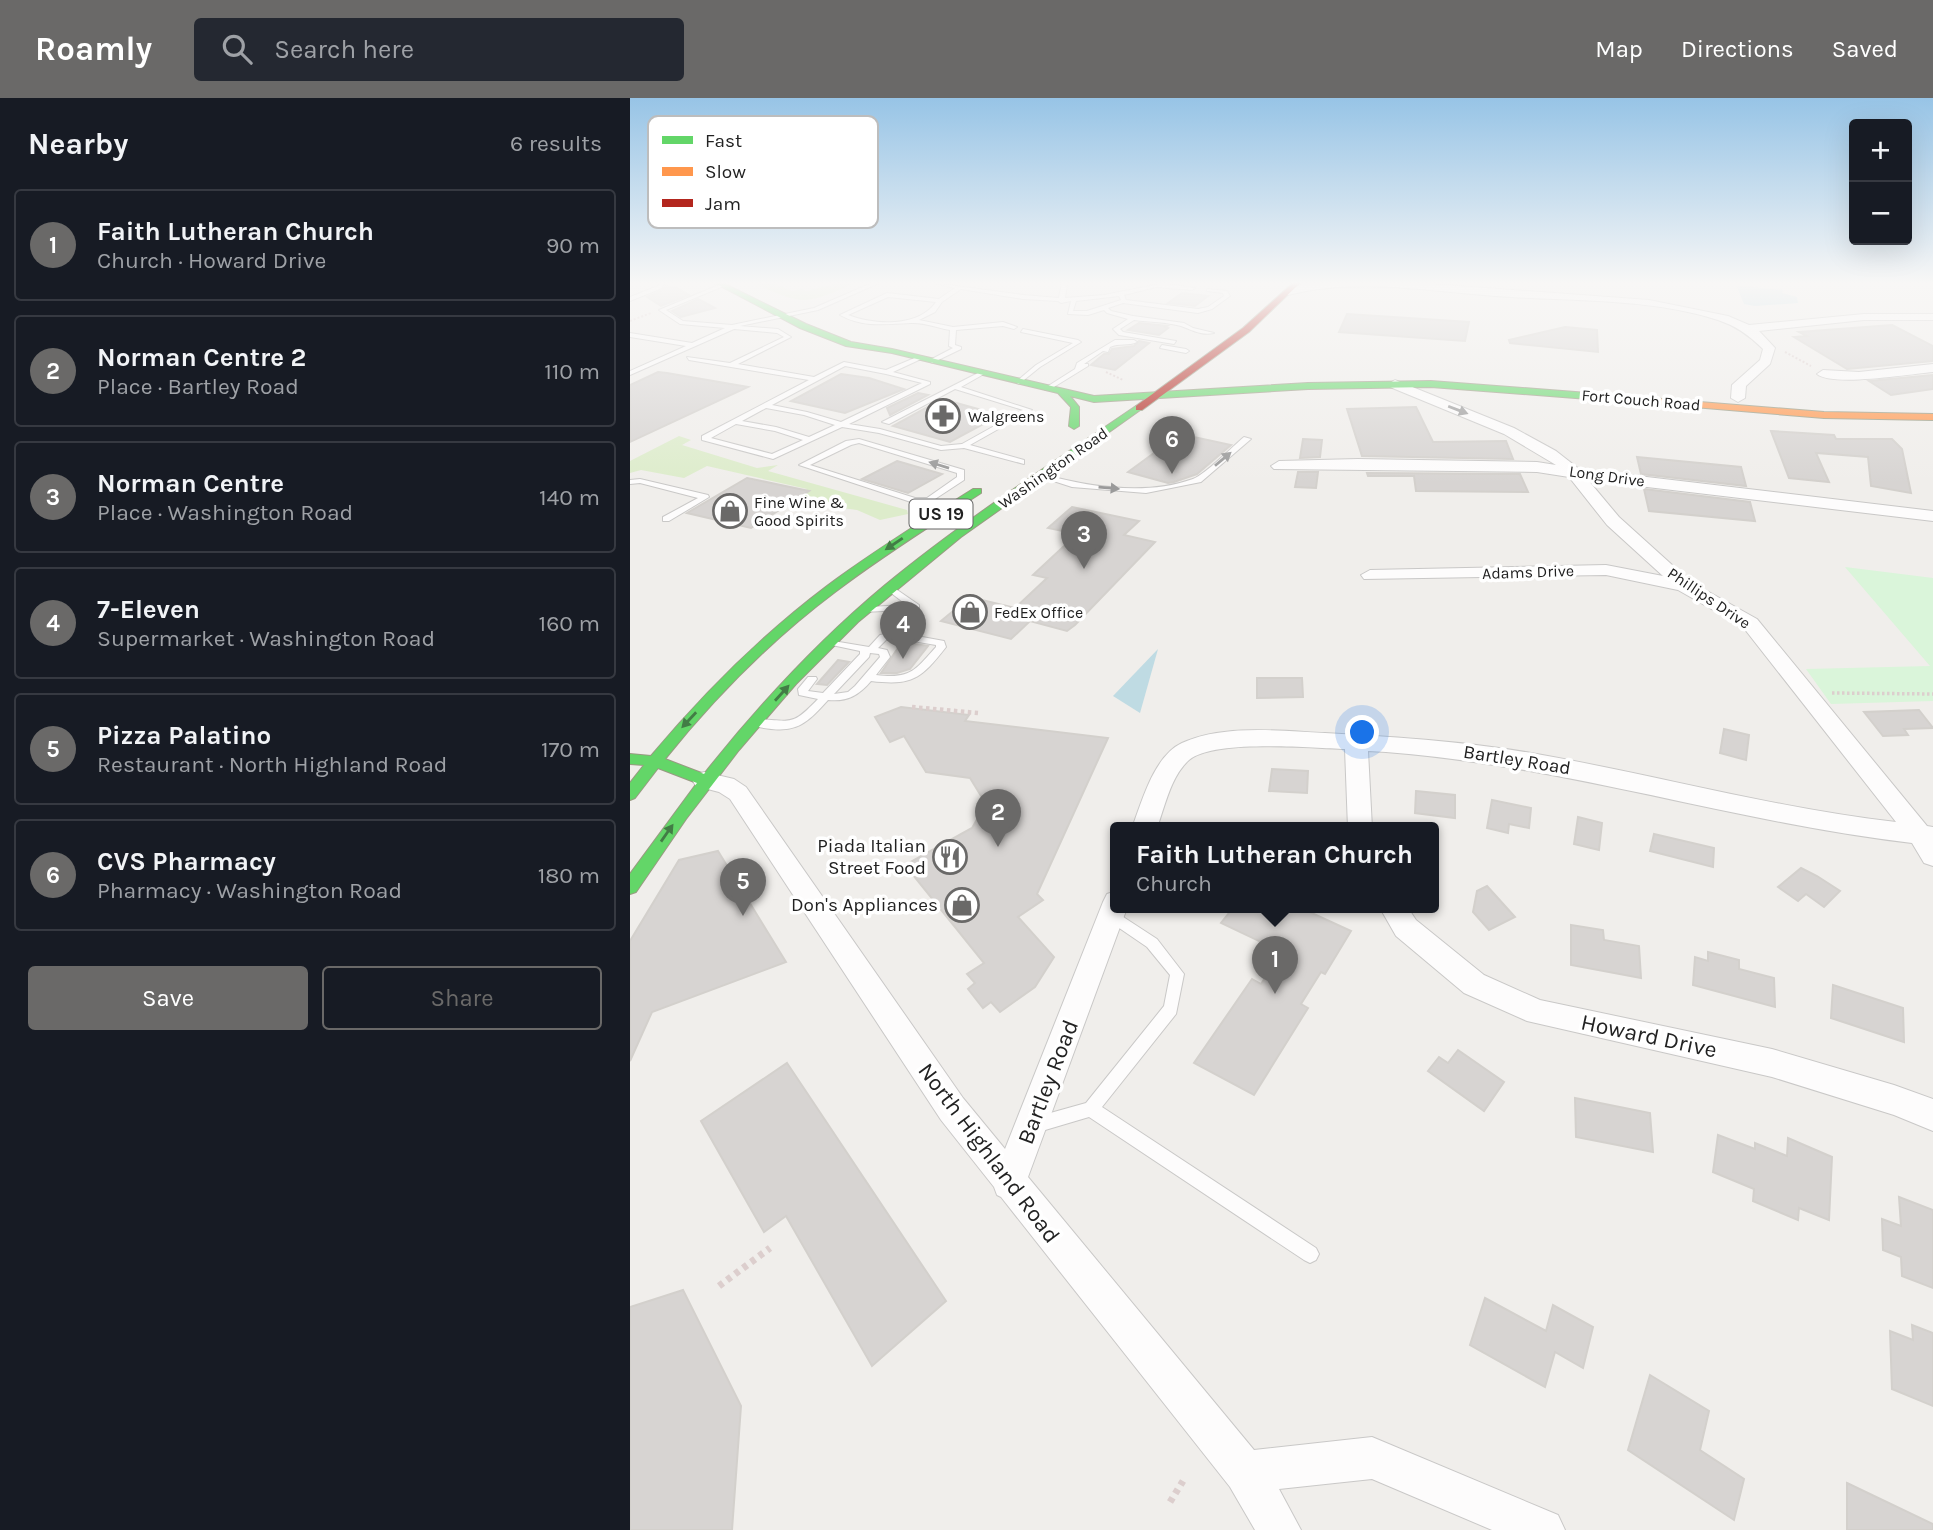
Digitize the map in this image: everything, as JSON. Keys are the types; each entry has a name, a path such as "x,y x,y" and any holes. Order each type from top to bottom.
{"street":[{"name":"Fort Couch Road","path":"870,350 892,351 1094,399 1395,384 1489,387 1837,416 1933,417"},
{"path":"1166,365 1177,350"},
{"name":"Washington Road","path":"630,887 704,780 753,723 837,647 864,610 941,546 1222,350"},
{"path":"1738,398 1739,385 1766,361 1768,350"},
{"path":"1824,374 1858,376 1933,368"},
{"path":"1195,370 1198,378 1204,381 1257,390"},
{"name":"Washington Road","path":"1054,391 1077,408 1078,413 1069,430 1146,379"},
{"name":"Phillips Drive","path":"1395,384 1520,436 1551,454 1573,471 1613,521 1684,586 1750,623 1926,835 1933,856"},
{"path":"1721,407 1738,398"},
{"path":"1738,398 1761,410"},
{"name":"Washington Road","path":"633,786 720,687 810,605 863,566 1027,458"},
{"name":"Long Drive","path":"1279,466 1358,464 1537,467 1608,478 1933,516"},
{"name":"Adams Drive","path":"1370,575 1606,570 1684,586"},
{"name":"Bartley Road","path":"1146,822 1164,775 1190,748 1252,740 1432,746 1557,765 1862,828 1926,835"},
{"path":"1356,742 1360,822"},
{"path":"630,760 654,761 704,780"},
{"path":"633,786 704,780"},
{"name":"North Highland Road","path":"704,780 726,785 738,793 944,1098 1009,1183 1245,1472 1279,1530"},
{"name":"Bartley Road","path":"1009,1183 1111,913"},
{"name":"Howard Drive","path":"1396,913 1406,928 1474,984 1537,1012 1772,1063 1933,1115"},
{"path":"1245,1472 1372,1458 1543,1530"}],"lane":[{"path":"630,373 684,350"},
{"path":"731,365 762,350"},
{"path":"887,372 953,350"},
{"path":"1019,382 1038,366 1065,350"},
{"path":"1054,391 1079,364 1104,350"},
{"path":"688,358 815,379"},
{"path":"844,364 928,383 773,457 705,438 815,379 844,364"},
{"path":"1073,371 1086,365"},
{"path":"953,506 929,500 914,500 803,465 849,443 859,441 886,422 982,373"},
{"path":"955,387 1029,410 964,446"},
{"path":"764,406 805,413 841,425 877,430 941,448 964,446 1027,458"},
{"path":"734,422 776,429 809,440"},
{"path":"1042,476 1072,485 1146,491 1198,480 1247,439"},
{"path":"859,441 961,471 961,478 929,500"},
{"path":"630,482 640,481 705,497 666,519"},
{"path":"864,610 916,607 890,588"},
{"path":"753,723 794,724 806,718 827,698 868,649 884,637 895,635 940,643 941,647 911,679 901,682 867,677"},
{"path":"820,671 803,689 803,693 844,700 852,695 885,657 883,652 837,647"},
{"path":"1031,1126 1091,1109 1171,1009 1177,974 1152,943 1118,913"},
{"path":"1091,1109 1310,1254"}],"path":[{"path":"1785,350 1824,374"},
{"path":"1106,372 1124,380"},
{"path":"1806,692 1933,694"},
{"path":"912,707 978,713"},
{"path":"719,1286 770,1248"},
{"path":"1170,1502 1183,1480"}],"green space":[{"path":"679,436 691,440 682,445 757,468 778,465 768,471 907,510 908,514 880,520 857,510 790,501 807,489 707,466 684,478 641,470 630,473 630,461"},
{"path":"1845,567 1933,578 1933,701 1831,704 1806,669 1930,666"}],"water":[{"path":"1158,649 1140,713 1113,696"}],"building":[{"path":"1112,350 1140,350 1115,370 1091,365 1104,354 1109,354"},
{"path":"1815,350 1933,350 1933,361 1847,369"},
{"path":"658,372 748,387 630,442 630,385"},
{"path":"841,374 869,378 904,389 845,413 791,401"},
{"path":"1933,375 1933,389 1891,395 1869,381"},
{"path":"918,393 928,395 890,415 887,408"},
{"name":"Walgreens","path":"942,399 1000,415 950,442 893,426"},
{"path":"1416,407 1433,442 1506,441 1513,459 1362,456 1347,409"},
{"path":"1771,431 1834,435 1836,439 1892,439 1902,449 1911,493 1871,486 1868,457 1816,453 1829,482 1789,478"},
{"path":"1180,434 1231,445 1197,474 1174,482 1168,483 1128,472"},
{"path":"1303,439 1322,440 1320,457 1300,458"},
{"path":"1637,457 1741,467 1746,486 1641,474"},
{"path":"897,461 942,474 908,493 862,479"},
{"path":"1298,472 1318,472 1316,488 1295,487"},
{"path":"1367,473 1520,474 1528,492 1416,491 1414,476 1368,476"},
{"path":"747,478 809,491 751,528 687,513"},
{"path":"1644,489 1750,502 1755,521 1649,511"},
{"path":"1072,507 1139,521 1124,535 1155,542 1075,625 1067,631 1030,621 1011,639 941,621 970,597 1015,608 1047,578 1033,575 1077,534 1048,528"},
{"path":"902,642 928,646 910,669 897,673 881,673"},
{"path":"838,660 849,662 827,685 817,684"},
{"path":"1257,678 1302,678 1303,697 1257,698"},
{"path":"901,707 969,715 965,721 1108,738 1037,894 1043,900 1018,917 1054,957 1035,987 1000,1012 991,1002 983,1008 968,989 975,983 967,974 984,963 905,865 972,828 986,804 970,778 926,772 904,736 890,742 875,717"},
{"path":"1919,710 1933,728 1904,729 1908,735 1883,736 1864,712"},
{"path":"1724,729 1749,735 1746,760 1720,753"},
{"path":"1272,769 1308,771 1307,793 1269,791"},
{"path":"1416,791 1455,795 1455,818 1415,813"},
{"path":"1492,800 1531,808 1529,828 1509,824 1508,833 1487,828"},
{"path":"1578,817 1602,823 1599,850 1574,844"},
{"path":"1654,834 1714,848 1713,867 1650,851"},
{"path":"718,851 786,962 652,1012 630,1061 630,941 679,860"},
{"path":"1801,868 1840,891 1824,907 1806,894 1798,901 1778,887"},
{"path":"1487,886 1515,917 1489,930 1473,912 1477,891"},
{"path":"1229,913 1312,913 1351,931 1325,974 1321,972 1301,1004 1308,1008 1254,1095 1194,1063 1252,979 1261,984 1282,952 1221,923"},
{"path":"1571,925 1603,930 1604,940 1639,946 1641,978 1571,965"},
{"path":"1708,952 1739,960 1739,969 1774,978 1775,1007 1693,985 1695,957 1708,961"},
{"path":"1833,985 1903,1008 1904,1042 1831,1018"},
{"path":"1458,1050 1504,1082 1484,1111 1428,1071 1439,1057 1448,1063"},
{"path":"787,1063 946,1301 872,1366 786,1216 764,1232 701,1121"},
{"path":"1575,1098 1650,1113 1653,1152 1576,1137"},
{"path":"1718,1135 1755,1149 1755,1143 1787,1156 1788,1138 1832,1157 1829,1220 1799,1208 1798,1220 1753,1201 1754,1189 1713,1172"},
{"path":"1899,1197 1933,1210 1933,1288 1902,1276 1901,1257 1883,1250 1882,1219 1901,1226"},
{"path":"683,1290 741,1406 732,1530 630,1530 630,1307"},
{"path":"1485,1298 1546,1331 1553,1305 1593,1327 1583,1368 1555,1352 1545,1387 1470,1345"},
{"path":"1912,1325 1933,1333 1933,1406 1892,1389 1890,1331 1913,1340"},
{"path":"1650,1375 1709,1411 1700,1450 1744,1479 1734,1520 1628,1450"},
{"path":"1847,1483 1933,1524 1933,1530 1847,1530"}],"traffic: fast":[{"path":"885,350 1094,399 1308,386 1431,384 1601,397"},
{"path":"1062,392 1075,407 1074,426"},
{"path":"630,887 734,746 822,649 887,590 957,535 1139,408"},
{"path":"630,794 698,710 775,635 849,576 977,491"},
{"path":"630,759 655,761 704,780"}],"traffic: slow":[{"path":"1601,397 1824,415 1933,417"}],"traffic: jam":[{"path":"1139,408 1219,350"}],"place":[{"name":"Walgreens","path":"943,416"},
{"name":"CVS Pharmacy","path":"1172,474"},
{"name":"Fine Wine & Good Spirits","path":"730,511"},
{"name":"Norman Centre","path":"1084,569"},
{"name":"FedEx Office","path":"970,612"},
{"name":"7-Eleven","path":"903,659"},
{"name":"Norman Centre 2","path":"998,847"},
{"name":"Piada Italian Street Food","path":"950,857"},
{"name":"Don's Appliances","path":"962,905"},
{"name":"Pizza Palatino","path":"743,916"},
{"name":"Faith Lutheran Church","path":"1275,994"}]}
